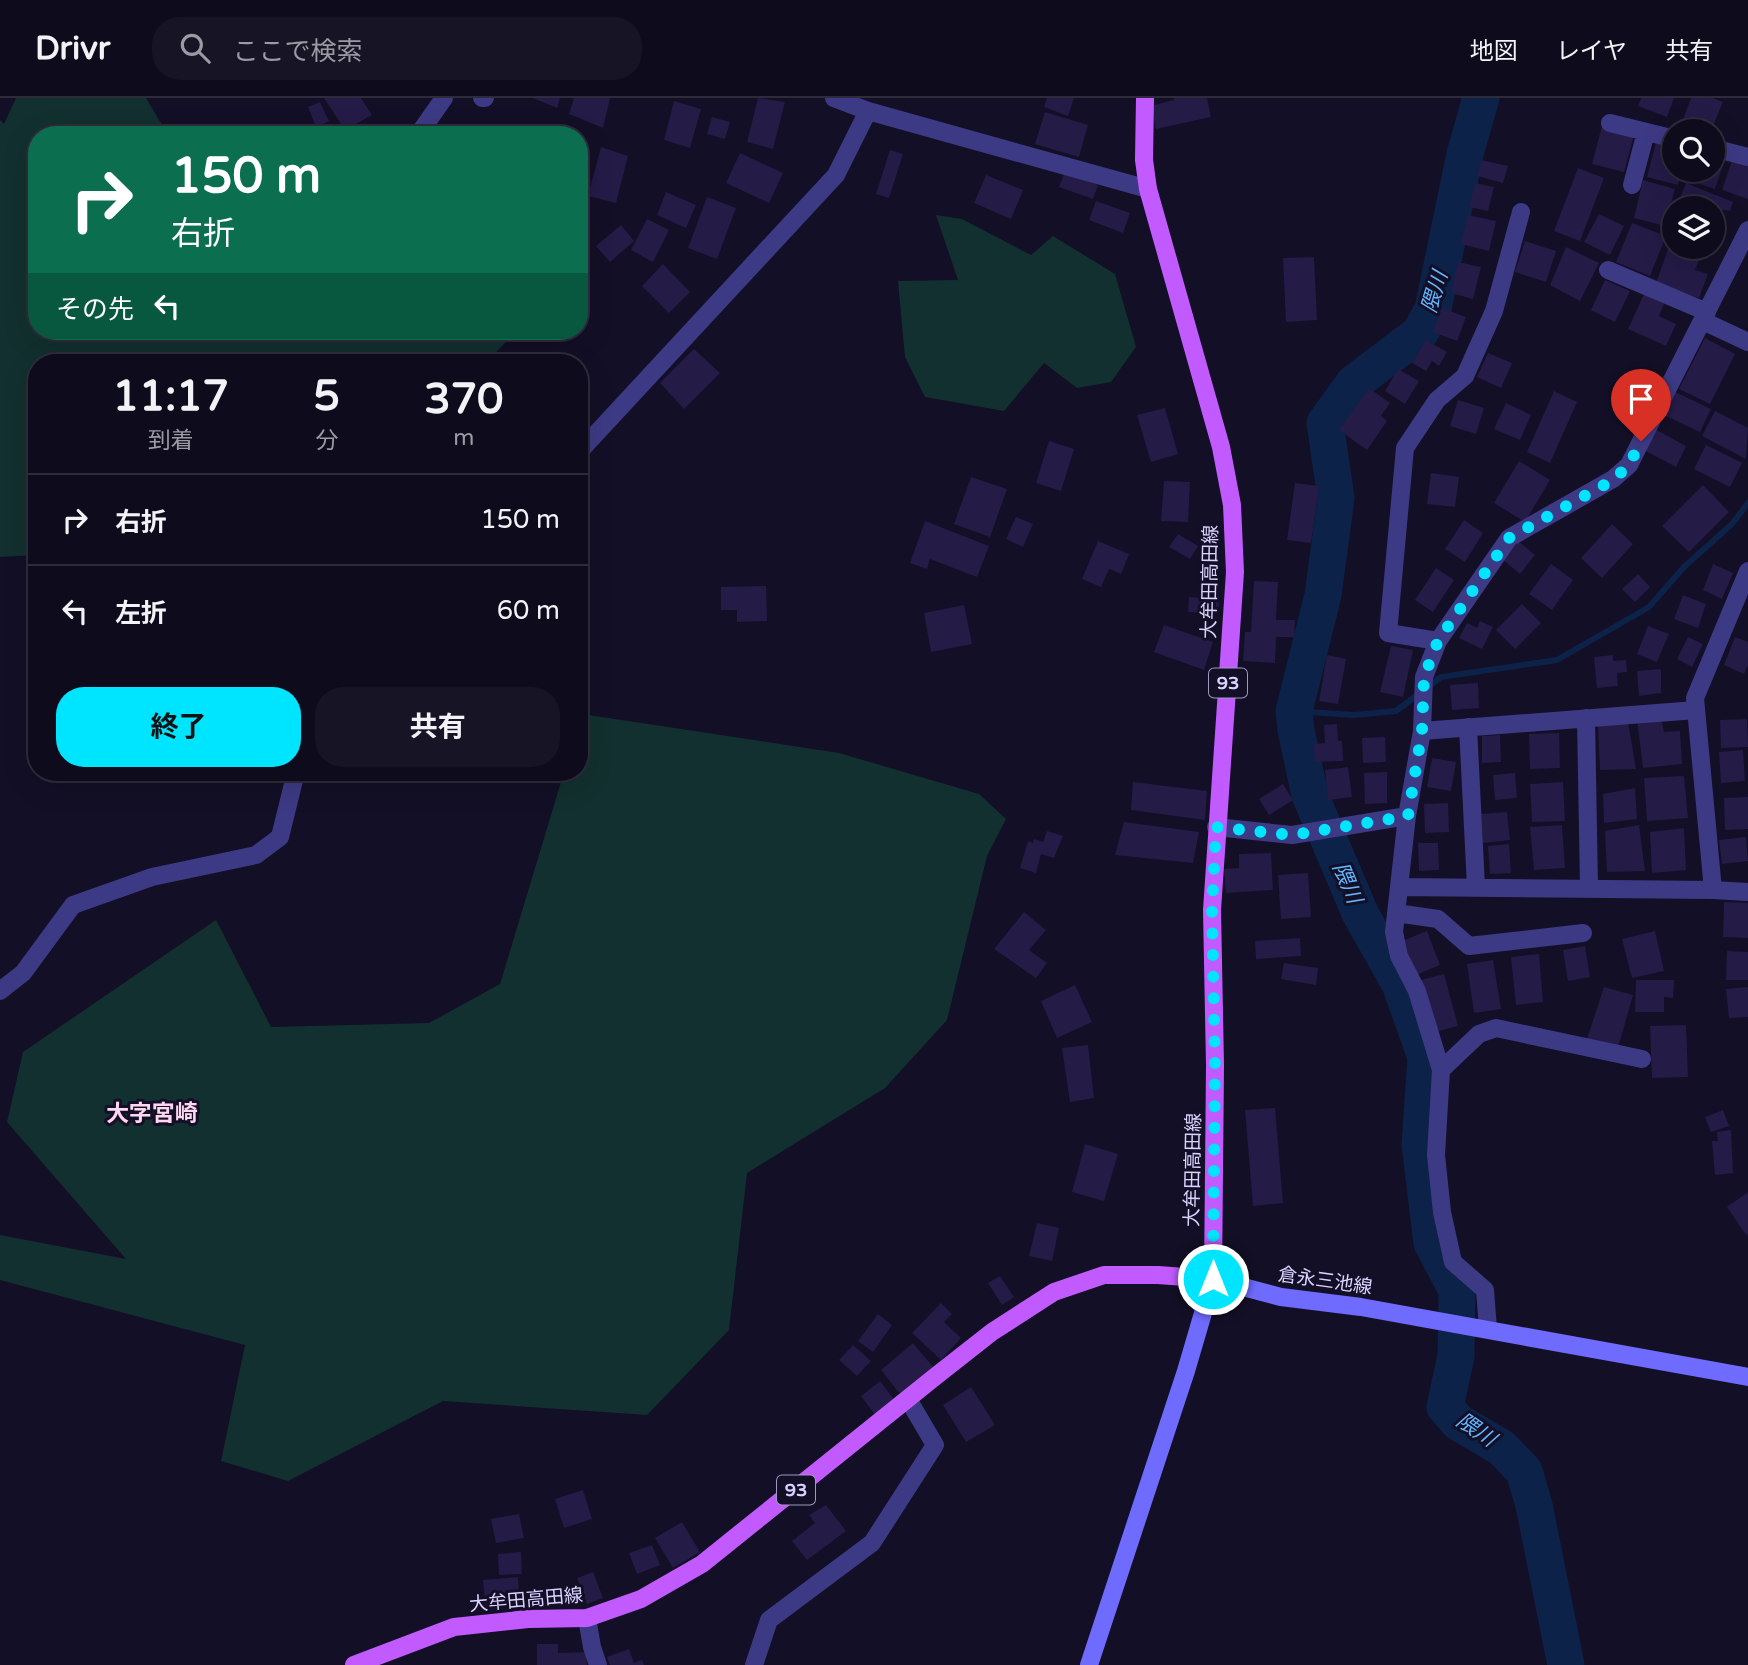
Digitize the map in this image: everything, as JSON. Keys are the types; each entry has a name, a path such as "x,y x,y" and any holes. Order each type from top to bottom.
{"main road":[{"name":"大牟田高田線","path":"354,1665 454,1627 528,1619 587,1618 641,1599 702,1564 992,1332 1054,1292 1104,1275 1213,1279 1215,1065 1212,910 1236,572 1233,505 1221,447 1147,189 1144,160 1145,98"},
{"name":"倉永三池線","path":"1213,1279 1281,1297 1413,1316 1748,1377"},
{"path":"1089,1665 1186,1371 1213,1279"}],"street":[{"path":"424,126 444,98"},
{"path":"834,98 868,111 1147,189"},
{"path":"588,442 836,175 868,111"},
{"path":"1610,123 1662,136"},
{"path":"1632,185 1646,132"},
{"path":"1725,151 1748,156"},
{"path":"1438,641 1388,633 1405,448 1437,400 1465,376 1494,311 1521,212"},
{"path":"1488,1329 1485,1290 1453,1262 1441,1212 1436,1155 1441,1070 1417,991 1399,956 1394,932 1408,816 1422,731 1423,681 1438,641 1509,538 1613,480 1629,465 1748,230"},
{"path":"1608,270 1705,316 1748,342"},
{"path":"1713,890 1695,698 1748,571"},
{"path":"1422,731 1696,710"},
{"path":"1586,718 1589,888"},
{"path":"1468,727 1476,887"},
{"path":"0,991 23,973 73,905 152,877 256,855 280,837 294,781"},
{"path":"1216,827 1292,835 1408,816"},
{"path":"1399,887 1748,892"},
{"path":"1396,913 1438,919 1469,946 1583,933"},
{"path":"1441,1070 1479,1034 1496,1028 1642,1059"},
{"path":"754,1665 769,1620 872,1543 936,1445 908,1399"},
{"path":"587,1618 598,1665"}],"green space":[{"path":"16,98 146,98 163,126 28,126 28,340 508,340 494,354 28,354 28,555 0,557 0,120 4,124"},
{"path":"936,215 962,219 1031,255 1053,236 1115,274 1136,347 1111,382 1077,388 1044,363 1004,411 925,397 905,357 898,281 958,280"},
{"path":"588,715 839,753 979,794 1006,819 987,856 947,1020 885,1088 747,1173 729,1330 647,1415 443,1401 288,1481 221,1461 245,1345 0,1280 0,1235 126,1259 7,1122 23,1052 216,920 271,1027 429,1023 500,984 561,781 588,781"}],"building":[{"path":"324,98 361,98 372,115 352,126 342,126"},
{"path":"533,98 560,98 557,108"},
{"path":"574,98 610,98 603,128 569,114"},
{"path":"758,98 785,102 773,149 747,142"},
{"path":"1047,98 1074,98 1068,116 1044,107"},
{"path":"1174,98 1207,98 1211,117 1156,129 1151,106"},
{"path":"1641,98 1674,98 1667,117 1638,106"},
{"path":"1691,98 1713,98 1723,102 1716,119 1683,119"},
{"path":"674,101 701,109 690,148 664,140"},
{"path":"320,102 329,121 316,126 308,107"},
{"path":"1045,112 1088,125 1079,157 1035,144"},
{"path":"712,117 730,122 725,139 707,134"},
{"path":"1602,126 1634,135 1624,172 1592,164"},
{"path":"1657,139 1662,140 1662,181 1647,177"},
{"path":"601,147 628,156 616,203 588,196"},
{"path":"890,150 903,154 889,198 876,194"},
{"path":"740,153 783,173 769,203 726,183"},
{"path":"1733,158 1748,163 1748,199 1722,190"},
{"path":"1481,160 1508,166 1503,183 1477,176"},
{"path":"1578,168 1604,178 1580,241 1554,231"},
{"path":"1065,172 1098,185 1093,199 1059,187"},
{"path":"986,175 1023,190 1011,219 974,203"},
{"path":"1643,180 1675,189 1673,196 1662,196 1662,225 1634,218"},
{"path":"1694,182 1717,182 1715,189"},
{"path":"1475,183 1494,187 1488,211 1469,207"},
{"path":"1686,183 1718,196 1681,196"},
{"path":"666,192 696,205 686,228 657,215"},
{"path":"707,197 736,208 717,259 688,248"},
{"path":"1725,199 1733,202 1730,211 1725,210"},
{"path":"1096,201 1130,213 1123,233 1089,220"},
{"path":"1599,214 1624,226 1610,255 1584,242"},
{"path":"1468,215 1496,221 1489,251 1461,244"},
{"path":"647,219 669,230 653,262 631,250"},
{"path":"1632,223 1662,234 1662,246 1650,276 1616,262"},
{"path":"621,225 634,241 610,262 596,246"},
{"path":"1525,241 1556,251 1546,282 1515,272"},
{"path":"1566,247 1599,263 1580,301 1550,285"},
{"path":"1314,257 1317,320 1286,322 1283,258"},
{"path":"1665,259 1699,259 1695,270 1708,274 1699,298 1656,283"},
{"path":"1458,262 1481,267 1473,299 1451,293"},
{"path":"663,264 690,292 669,313 642,286"},
{"path":"1605,280 1630,291 1615,322 1591,310"},
{"path":"1644,294 1664,304 1659,316 1676,324 1666,346 1628,329"},
{"path":"1442,308 1466,317 1457,341 1433,332"},
{"path":"1705,338 1735,354 1710,404 1679,389"},
{"path":"1426,340 1447,352 1439,366 1432,361 1426,371 1412,363"},
{"path":"694,349 720,373 684,409 660,383"},
{"path":"1488,353 1512,363 1501,388 1477,377"},
{"path":"1398,369 1419,381 1405,404 1385,391"},
{"path":"1369,388 1390,403 1381,416 1387,421 1367,450 1339,430"},
{"path":"1554,391 1577,402 1550,463 1527,452"},
{"path":"1675,392 1711,409 1700,432 1664,415"},
{"path":"1458,400 1484,408 1476,434 1450,426"},
{"path":"1506,403 1531,415 1520,440 1494,429"},
{"path":"1165,408 1178,454 1151,462 1137,415"},
{"path":"1715,411 1748,428 1746,459 1702,436"},
{"path":"1655,429 1686,446 1676,467 1644,450"},
{"path":"1049,441 1074,449 1061,491 1036,483"},
{"path":"1706,445 1742,463 1730,487 1694,469"},
{"path":"1519,461 1550,480 1525,522 1494,503"},
{"path":"1431,473 1459,477 1455,507 1427,504"},
{"path":"971,477 1007,489 990,537 954,524"},
{"path":"1164,481 1190,482 1188,522 1161,521"},
{"path":"1295,483 1319,486 1311,543 1287,540"},
{"path":"1703,485 1729,512 1689,552 1662,526"},
{"path":"1016,517 1033,524 1023,547 1006,539"},
{"path":"1464,520 1483,533 1465,562 1445,549"},
{"path":"925,521 989,546 977,577 930,559 927,569 910,563"},
{"path":"1612,524 1633,544 1602,578 1581,558"},
{"path":"1178,534 1198,546 1190,559 1169,547"},
{"path":"1517,540 1535,555 1520,574 1502,559"},
{"path":"1098,541 1129,554 1121,574 1109,569 1101,587 1082,579"},
{"path":"1551,564 1573,580 1552,610 1529,594"},
{"path":"1713,564 1733,573 1722,599 1703,590"},
{"path":"1436,568 1454,580 1433,612 1415,600"},
{"path":"1638,574 1650,587 1635,602 1622,589"},
{"path":"1254,581 1278,582 1276,620 1295,620 1294,637 1276,637 1275,663 1243,661 1245,632 1251,632"},
{"path":"766,586 767,621 737,622 737,610 721,610 721,587"},
{"path":"1683,595 1706,604 1698,628 1674,619"},
{"path":"1189,597 1219,599 1218,613 1188,612"},
{"path":"1522,604 1541,623 1515,649 1496,630"},
{"path":"964,605 972,644 931,652 924,613"},
{"path":"1480,621 1493,627 1482,649 1459,638 1467,623 1477,628"},
{"path":"1164,625 1213,642 1204,670 1154,652"},
{"path":"1648,626 1669,634 1657,662 1637,654"},
{"path":"1688,637 1703,644 1692,667 1677,659"},
{"path":"1735,637 1748,642 1748,665 1744,674 1724,665"},
{"path":"1391,646 1413,650 1403,697 1380,692"},
{"path":"1327,655 1346,659 1338,704 1319,701"},
{"path":"1613,655 1613,661 1626,660 1627,672 1617,673 1618,686 1597,688 1594,657"},
{"path":"1661,669 1661,693 1639,696 1637,671"},
{"path":"1478,683 1479,708 1452,710 1450,685"},
{"path":"1661,718 1664,732 1680,731 1682,764 1643,768 1637,719"},
{"path":"1747,719 1748,747 1721,748 1720,720"},
{"path":"1628,722 1636,769 1600,770 1598,726"},
{"path":"1337,724 1338,741 1342,741 1343,761 1315,762 1314,744 1325,743 1324,725"},
{"path":"1559,733 1560,768 1530,769 1529,734"},
{"path":"1500,735 1501,762 1482,763 1482,736"},
{"path":"1385,737 1386,762 1363,763 1362,738"},
{"path":"1743,750 1745,781 1721,783 1719,752"},
{"path":"1432,758 1456,762 1451,791 1427,787"},
{"path":"1348,767 1352,797 1328,800 1325,770"},
{"path":"1387,772 1387,803 1365,804 1364,773"},
{"path":"1515,773 1517,798 1495,800 1493,775"},
{"path":"1684,776 1688,818 1647,821 1644,778"},
{"path":"1133,782 1207,791 1205,820 1131,810"},
{"path":"1563,782 1565,821 1532,822 1530,784"},
{"path":"1283,784 1293,800 1269,815 1259,799"},
{"path":"1635,788 1637,819 1604,823 1603,794"},
{"path":"1748,797 1748,829 1725,830 1724,798"},
{"path":"1448,803 1449,832 1425,833 1424,804"},
{"path":"1507,812 1510,840 1483,843 1481,814"},
{"path":"1124,822 1199,832 1193,863 1115,855"},
{"path":"1562,825 1565,868 1534,870 1530,827"},
{"path":"1639,825 1645,871 1607,872 1605,831"},
{"path":"1684,828 1686,870 1652,873 1650,832"},
{"path":"1047,831 1063,836 1054,858 1041,854 1036,873 1020,868 1028,841 1033,843 1034,839 1043,842"},
{"path":"1746,837 1748,861 1722,864 1719,840"},
{"path":"1418,843 1438,843 1439,870 1419,871"},
{"path":"1509,844 1511,873 1490,874 1488,846"},
{"path":"1271,853 1273,890 1226,893 1224,869 1239,868 1239,854"},
{"path":"1308,873 1311,917 1281,919 1278,875"},
{"path":"1724,902 1748,903 1748,938 1723,937"},
{"path":"1024,912 1046,930 1029,950 1047,963 1036,978 994,949"},
{"path":"1427,931 1440,965 1416,975 1402,941"},
{"path":"1655,931 1664,971 1632,978 1622,939"},
{"path":"1300,938 1301,956 1256,959 1255,941"},
{"path":"1585,946 1590,977 1568,981 1563,950"},
{"path":"1727,951 1748,952 1748,980 1726,980"},
{"path":"1539,954 1543,1002 1516,1005 1511,957"},
{"path":"1493,960 1501,1009 1474,1013 1467,964"},
{"path":"1284,963 1318,968 1316,985 1281,979"},
{"path":"1444,974 1458,1026 1435,1032 1421,980"},
{"path":"1636,980 1674,980 1673,998 1664,997 1664,1012 1635,1012"},
{"path":"1075,985 1092,1022 1057,1038 1041,1001"},
{"path":"1604,987 1633,995 1618,1048 1587,1039"},
{"path":"1748,987 1748,1017 1729,1018 1726,989"},
{"path":"1686,1025 1688,1077 1652,1078 1650,1026"},
{"path":"1088,1045 1094,1098 1070,1102 1062,1048"},
{"path":"1275,1108 1283,1203 1253,1206 1245,1110"},
{"path":"1723,1110 1729,1126 1711,1132 1705,1117"},
{"path":"1731,1130 1733,1173 1715,1175 1712,1141 1718,1141 1717,1132"},
{"path":"1085,1144 1118,1154 1104,1201 1072,1192"},
{"path":"1748,1192 1748,1234 1746,1235 1727,1207"},
{"path":"1037,1223 1059,1228 1052,1261 1029,1256"},
{"path":"1000,1276 1014,1297 1002,1305 988,1283"},
{"path":"941,1303 952,1314 944,1322 961,1338 941,1360 912,1333"},
{"path":"878,1314 892,1325 873,1352 858,1341"},
{"path":"913,1343 933,1367 900,1394 881,1370"},
{"path":"853,1345 871,1361 857,1376 839,1360"},
{"path":"880,1381 895,1401 876,1416 861,1396"},
{"path":"971,1387 995,1425 966,1442 943,1405"},
{"path":"583,1490 592,1519 564,1528 555,1499"},
{"path":"826,1505 846,1531 807,1560 792,1541 815,1523 809,1515"},
{"path":"519,1514 524,1538 496,1543 491,1519"},
{"path":"682,1522 700,1552 673,1568 655,1538"},
{"path":"652,1545 660,1565 637,1574 629,1553"},
{"path":"521,1552 522,1574 499,1575 498,1554"},
{"path":"593,1572 603,1598 587,1604 577,1578"},
{"path":"518,1577 520,1607 486,1610 483,1580"},
{"path":"537,1644 558,1644 558,1653 586,1652 587,1665 537,1665"},
{"path":"629,1649 634,1663 642,1660 644,1665 610,1665 607,1657"}],"waterway":[{"name":"隈川","path":"1481,98 1465,154 1433,309 1420,333 1354,383 1325,423 1336,498 1323,595 1294,711 1310,795 1360,913 1400,984 1426,1057 1420,1145 1432,1243 1457,1290 1456,1356 1445,1407 1458,1422 1502,1448 1524,1471 1534,1505 1566,1665"},
{"path":"1294,711 1354,715 1396,711 1441,677 1557,660 1649,607 1684,567 1732,524 1748,503"}],"district":[{"name":"大字宮崎","path":"152,1114"}],"route":[{"path":"1213,1279 1215,1065 1212,910 1216,827 1292,835 1408,816 1422,731 1424,677 1438,641 1509,538 1613,480 1629,465 1641,441"}]}
